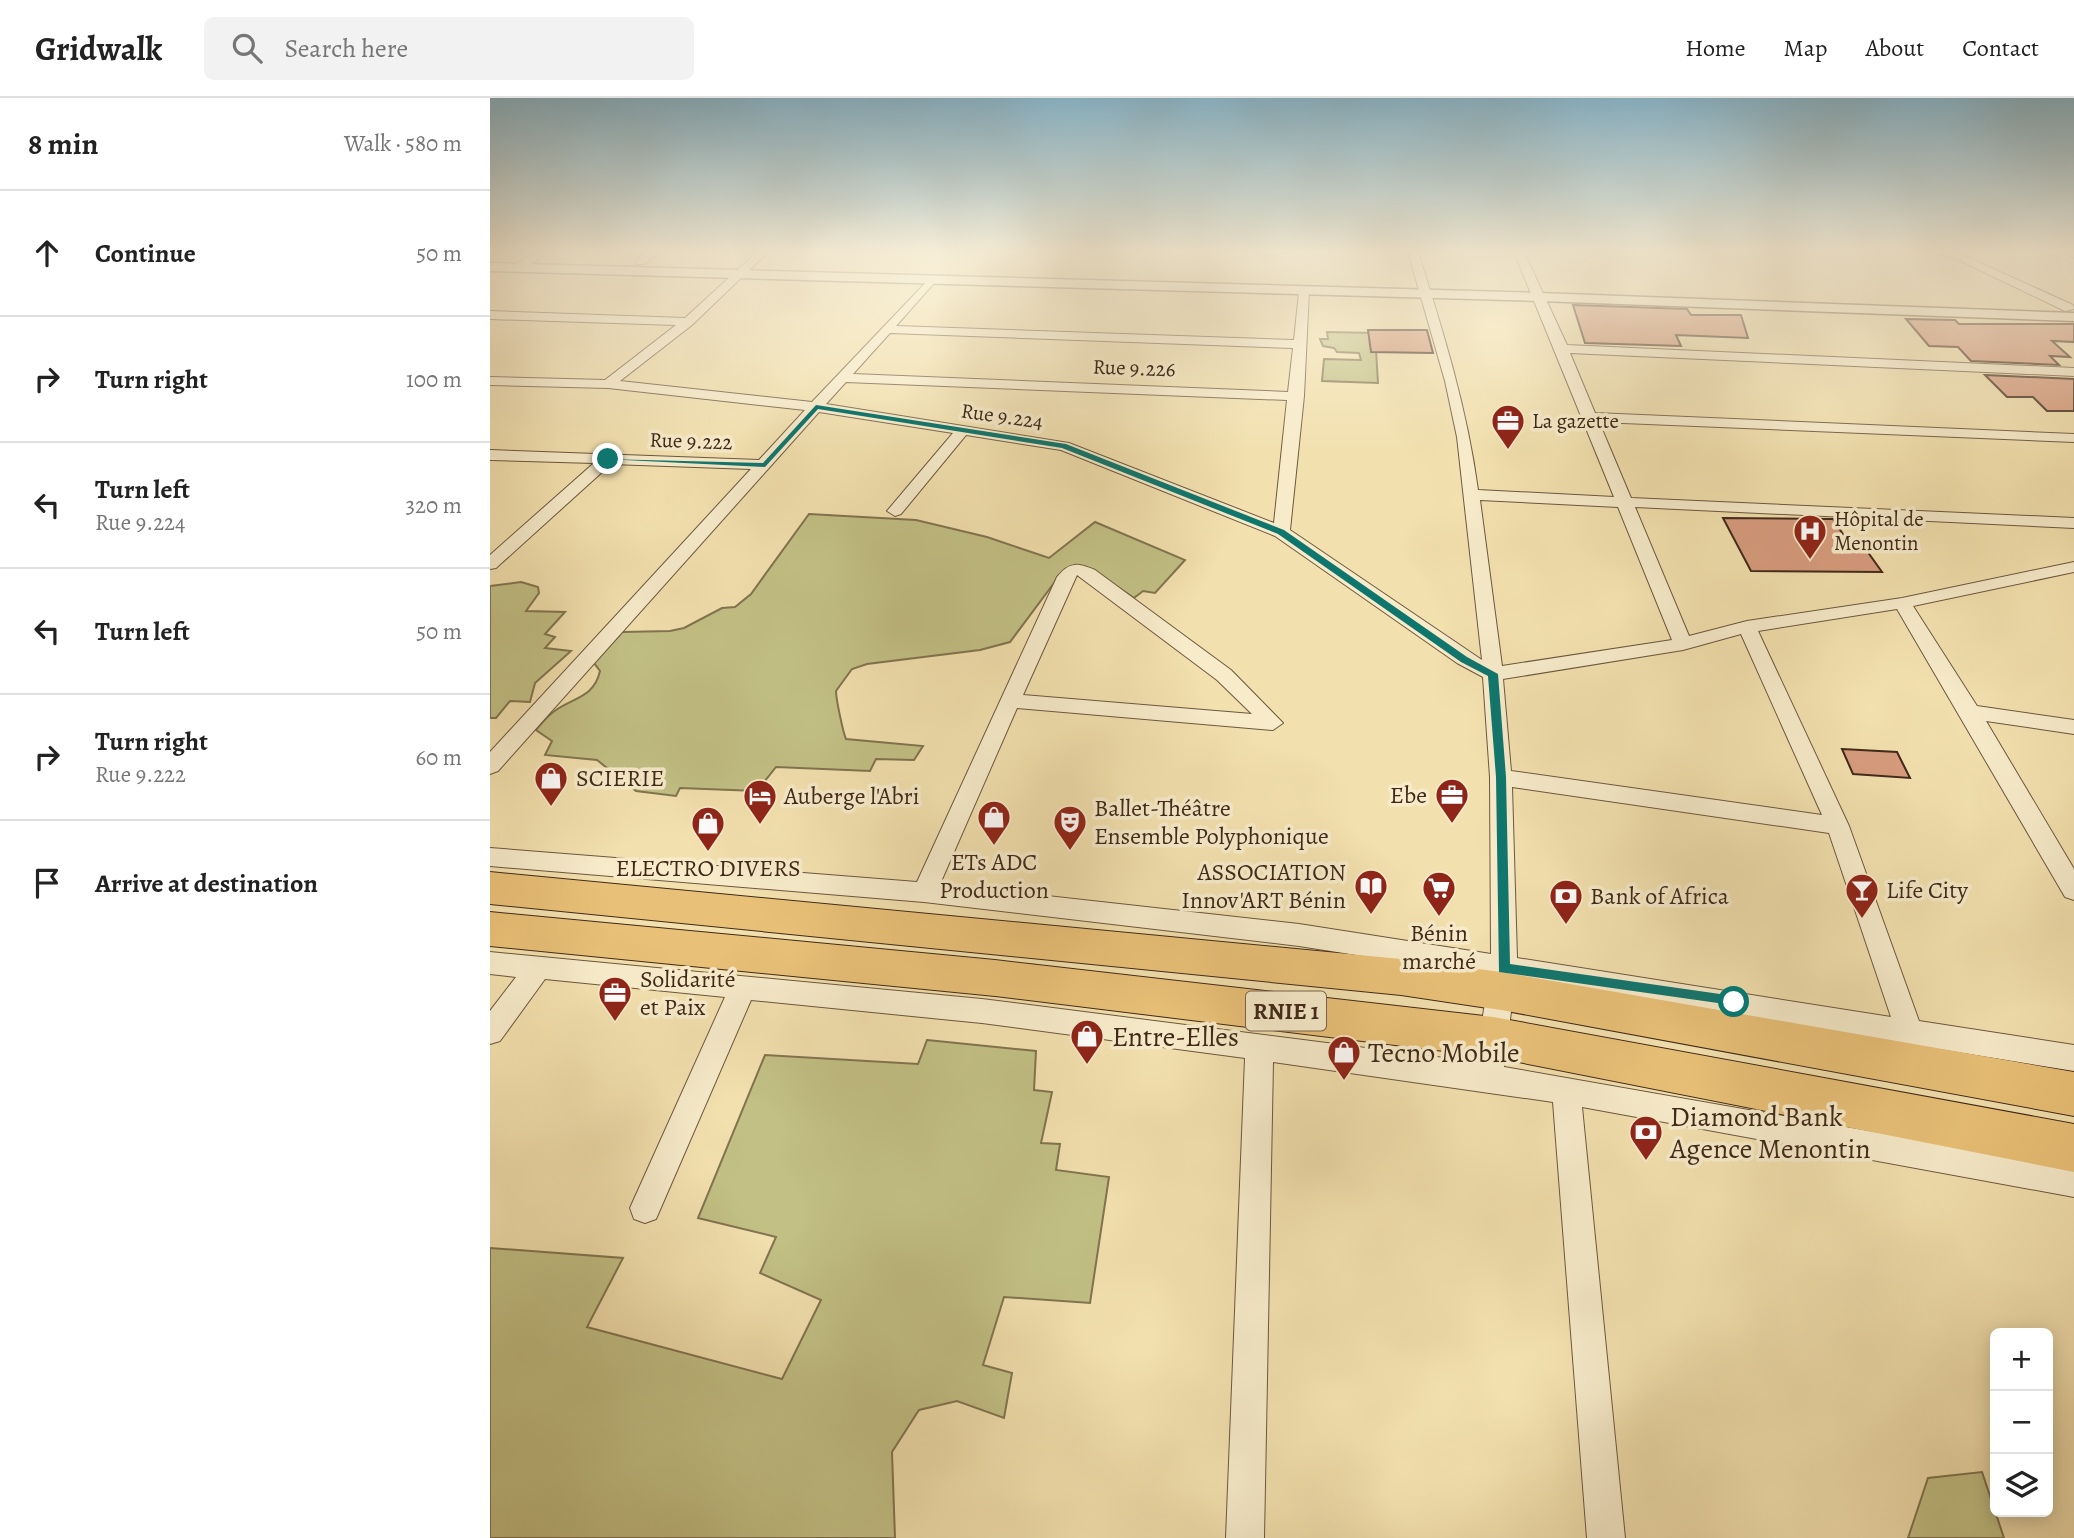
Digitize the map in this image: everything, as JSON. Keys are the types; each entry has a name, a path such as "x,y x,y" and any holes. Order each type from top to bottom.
{"highway":[{"name":"RNIE 1","path":"490,888 1401,977 1502,980 2074,1094"},
{"name":"RNIE 1","path":"490,929 995,978 2074,1148"}],"street":[{"path":"609,319 688,322"},
{"path":"608,384 691,319"},
{"path":"490,766 896,319"},
{"path":"1281,532 1297,396 1297,344 1300,319"},
{"path":"1434,319 1452,381 1473,495 1493,674 1501,777 1502,980 1490,1057"},
{"path":"1549,319 1683,643"},
{"path":"887,329 1297,344"},
{"path":"1561,349 2074,372"},
{"name":"Rue 9.226","path":"845,378 1297,396"},
{"name":"Rue 9.224","path":"490,381 608,384 816,407 961,432 1064,446 1281,532 1464,659 1493,674"},
{"path":"1590,417 2074,438"},
{"path":"895,511 961,432"},
{"name":"Rue 9.222","path":"490,455 765,465"},
{"path":"490,564 608,459"},
{"path":"1473,495 2074,523"},
{"path":"1493,674 1683,643 1747,627 1902,603 2074,567"},
{"path":"924,892 1010,701 1066,577 1075,568 1089,573 1224,675 1273,723 1010,701"},
{"path":"1902,603 2066,865 2074,890"},
{"path":"1747,627 1838,826 1909,1033"},
{"path":"1970,712 2074,727"},
{"path":"1501,777 1838,826"},
{"path":"490,857 924,892 1299,935 1502,980 1734,1002 1909,1033 2074,1058"},
{"path":"490,963 982,1010 1259,1049 1490,1057 1566,1092 2074,1182"},
{"path":"490,1032 538,968"},
{"path":"645,1208 743,988"},
{"path":"1245,1538 1259,1049"},
{"path":"1566,1092 1606,1538"}],"shaded area":[{"path":"1327,332 1375,333 1378,383 1322,381 1324,359 1361,360 1359,353 1337,352 1334,348 1323,346 1320,339 1328,339"},
{"path":"809,514 916,520 987,537 1049,558 1095,522 1185,560 1155,593 1143,591 1134,598 1104,578 1063,571 1010,642 980,650 867,664 852,669 836,691 846,739 923,746 914,760 876,759 870,771 776,767 757,791 680,788 676,796 636,791 597,760 545,755 552,741 536,730 553,712 593,686 600,671 594,663 622,632 684,628 722,608 735,607 751,594"},
{"path":"521,582 538,587 539,593 526,611 565,612 545,634 555,637 545,648 571,651 535,683 530,702 510,701 496,718 490,718 490,586"},
{"path":"927,1040 1036,1051 1034,1090 1052,1092 1041,1143 1060,1144 1056,1170 1109,1177 1090,1303 1004,1297 983,1365 1012,1373 1004,1418 957,1401 919,1410 892,1452 895,1538 490,1538 490,1248 623,1258 587,1327 782,1379 821,1300 760,1273 776,1237 698,1218 765,1055 918,1064"},
{"path":"1982,1472 1990,1496 1990,1517 1997,1517 2004,1538 1908,1538 1928,1478"}],"building":[{"path":"1577,319 1742,319 1748,338 1676,335 1681,346 1585,343"},
{"path":"1906,319 1955,320 1959,324 2074,324 2074,342 2052,341 2070,357 2050,356 2059,365 1971,361 1958,347 1929,346"},
{"path":"1368,330 1427,330 1433,353 1371,352"},
{"path":"1985,375 2074,379 2074,411 2047,411 2033,397 2007,397"},
{"path":"1723,518 1833,519 1854,551 1867,551 1882,572 1751,571"},
{"path":"1842,749 1897,752 1910,778 1853,774"}],"place":[{"name":"La gazette","path":"1508,451"},
{"name":"Hôpital de Menontin","path":"1810,561"},
{"name":"SCIERIE","path":"551,808"},
{"name":"Ebe","path":"1452,825"},
{"name":"Auberge l'Abri","path":"760,826"},
{"name":"ETs ADC Production","path":"994,847"},
{"name":"Ballet-Théâtre Ensemble Polyphonique","path":"1070,852"},
{"name":"ELECTRO DIVERS","path":"708,853"},
{"name":"ASSOCIATION Innov'ART Bénin","path":"1371,916"},
{"name":"Bénin marché","path":"1439,918"},
{"name":"Life City","path":"1862,920"},
{"name":"Bank of Africa","path":"1566,926"},
{"name":"Solidarité et Paix","path":"615,1023"},
{"name":"Entre-Elles","path":"1087,1066"},
{"name":"Tecno Mobile","path":"1344,1082"},
{"name":"Diamond Bank Agence Menontin","path":"1646,1162"}],"route":[{"path":"608,459 765,465 816,407 961,432 1064,446 1281,532 1464,659 1493,674 1501,777 1503,968 1734,1002"}]}
